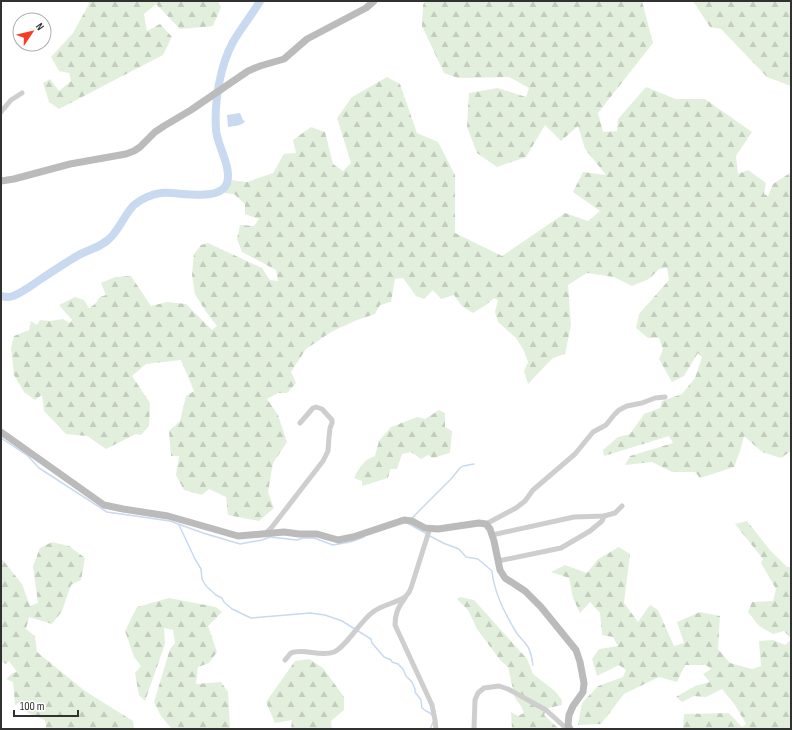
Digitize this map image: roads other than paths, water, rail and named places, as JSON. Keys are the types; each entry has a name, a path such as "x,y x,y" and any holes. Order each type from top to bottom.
{"street":[{"path":"1,181 70,164 126,154 134,151 155,132 191,110 248,71 284,59 307,39 366,8 374,1"},
{"path":"1,112 11,100 22,93"},
{"path":"1,432 104,505 168,516 238,536 284,532 317,534 338,540 353,537 404,520 410,521 425,528 438,529 486,524 526,501 533,490 575,454 593,432 606,425 619,410 627,406 642,403 655,398 665,397"},
{"path":"264,534 272,527 323,461 328,451 332,420 322,409 316,407 313,408 300,422"},
{"path":"492,535 574,517 604,516 615,513 622,506"},
{"path":"498,561 561,548 590,531 602,521 604,516"},
{"path":"486,524 490,529 500,570 505,578 525,591 541,607 576,650 584,683 583,692 573,706 569,715 568,725 570,729"},
{"path":"430,528 411,588 407,596 399,605 395,615 395,625 432,705 436,729"},
{"path":"285,660 291,654 298,652 322,654 335,652 342,647 372,612 379,607 407,596"},
{"path":"474,729 475,700 478,693 484,688 499,686 508,688 546,710 567,729"}],"water":[{"path":"240,113 245,121 244,123 238,126 228,127 227,115"}],"waterway":[{"path":"1,296 12,297 77,256 103,244 114,233 134,205 147,197 161,193 197,195 207,194 216,193 223,189 227,183 228,170 216,130 217,96 221,73 233,42 260,1"},
{"path":"1,438 28,456 39,468 107,512 170,521 240,544 270,537 297,540 303,538 314,538 333,545 350,542 364,537"},
{"path":"412,518 460,468 474,464"},
{"path":"409,524 427,534"},
{"path":"179,525 201,569 202,579 206,586 222,598 224,602 232,609 251,618 310,613 325,615 342,621 371,639 372,643 384,657 398,664 403,669 406,676 412,682 415,692 421,700 422,708 433,716"},
{"path":"430,536 459,549 466,557 478,559 492,571 495,587 501,603 516,632 529,649 533,665"},
{"path":"431,729 433,722"}]}
